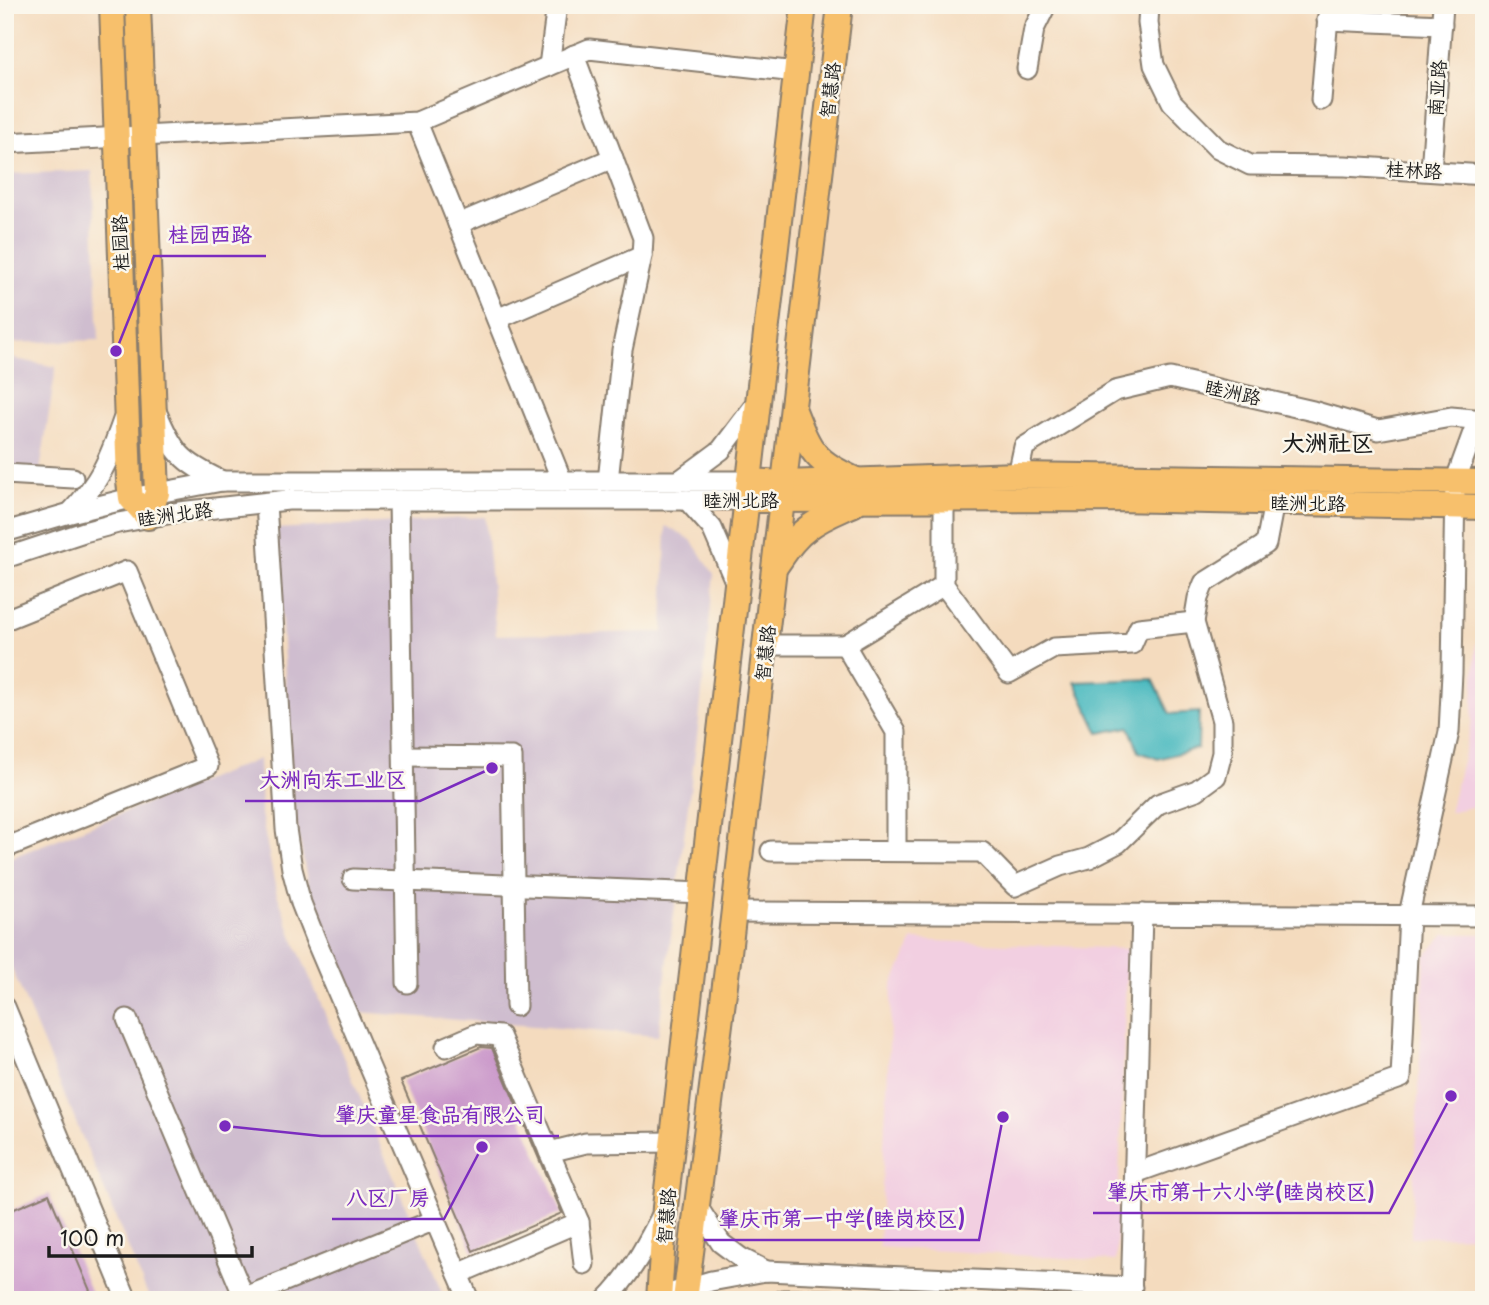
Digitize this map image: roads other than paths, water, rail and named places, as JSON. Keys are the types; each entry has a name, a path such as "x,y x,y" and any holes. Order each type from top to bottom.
{"main road":[{"name":"桂园路","path":"112,5 131,498"},
{"path":"131,498 148,517 157,493 138,5"},
{"name":"智慧路","path":"656,1299 804,5"},
{"name":"智慧路","path":"686,1294 734,912 840,5"},
{"path":"775,568 792,543 808,528 860,490 816,456 805,438 793,407"},
{"name":"睦洲北路","path":"748,491 860,490 1018,475 1455,494 1484,507"},
{"name":"睦洲北路","path":"860,490 944,500 1274,502 1455,494 1484,482"},
{"path":"695,957 706,951 720,954 728,961"}],"street":[{"path":"549,66 557,5"},
{"path":"1027,69 1034,29 1046,5"},
{"name":"桂林路","path":"1149,5 1148,23 1154,65 1172,102 1218,149 1251,165 1345,166 1484,174"},
{"name":"南亚路","path":"1431,172 1443,5"},
{"path":"1321,100 1328,13 1442,25"},
{"path":"5,144 417,122 589,49 796,72"},
{"path":"574,55 643,238 642,256 622,350 608,481"},
{"path":"417,122 562,481"},
{"path":"458,225 612,158"},
{"path":"497,319 642,256"},
{"name":"睦洲路","path":"1018,475 1024,447 1115,391 1170,378 1313,411 1378,430 1451,417 1481,420"},
{"path":"679,481 721,450 758,401"},
{"path":"155,407 177,452 186,461 222,481"},
{"path":"69,513 98,480 110,457 126,412"},
{"path":"1135,1173 1401,1078 1409,915 1449,732 1455,494 1481,420"},
{"path":"5,474 73,478"},
{"name":"睦洲北路","path":"5,532 131,498 222,481 679,481 748,491"},
{"name":"睦洲北路","path":"5,558 118,523 179,512 288,500 687,500 748,491"},
{"path":"399,500 407,983"},
{"path":"687,500 712,528 737,587"},
{"path":"944,500 944,585 1009,673 1054,648 1132,644 1139,628 1194,622"},
{"path":"771,851 982,852 1015,886 1060,866 1088,859 1118,843 1158,804 1197,790 1216,776 1222,753 1222,721 1194,622 1198,598 1204,583 1266,544 1274,502"},
{"path":"266,503 286,829 292,869 301,903 316,941 470,1300"},
{"path":"5,621 127,571 208,766 5,848"},
{"path":"765,645 845,645 944,585"},
{"path":"845,645 896,732 897,851"},
{"path":"404,756 512,757 516,1006"},
{"path":"353,879 703,893"},
{"path":"734,912 1484,916"},
{"path":"656,1299 686,1294 711,1281 766,1271 1132,1293 1142,914"},
{"path":"5,1007 127,1300"},
{"path":"127,1019 241,1298 435,1220"},
{"path":"446,1047 476,1034 500,1036 579,1222 584,1264"},
{"path":"549,1152 586,1143 673,1142"},
{"path":"697,1206 721,1243 741,1258 766,1271"},
{"path":"606,1300 630,1273 666,1207"},
{"path":"458,1274 579,1222"},
{"path":"782,1299 831,1300"}],"water":[{"path":"1153,679 1170,714 1199,712 1198,748 1158,759 1139,752 1129,727 1099,733 1075,682"}],"place":[{"name":"桂园西路","path":"116,351"},
{"name":"大洲向东工业区","path":"492,768"},
{"name":"肇庆市第十六小学(睦岗校区)","path":"1451,1096"},
{"name":"肇庆市第一中学(睦岗校区)","path":"1003,1117"},
{"name":"肇庆童星食品有限公司","path":"225,1126"},
{"name":"八区厂房","path":"482,1147"}],"district":[{"name":"大洲社区","path":"1328,443"}]}
